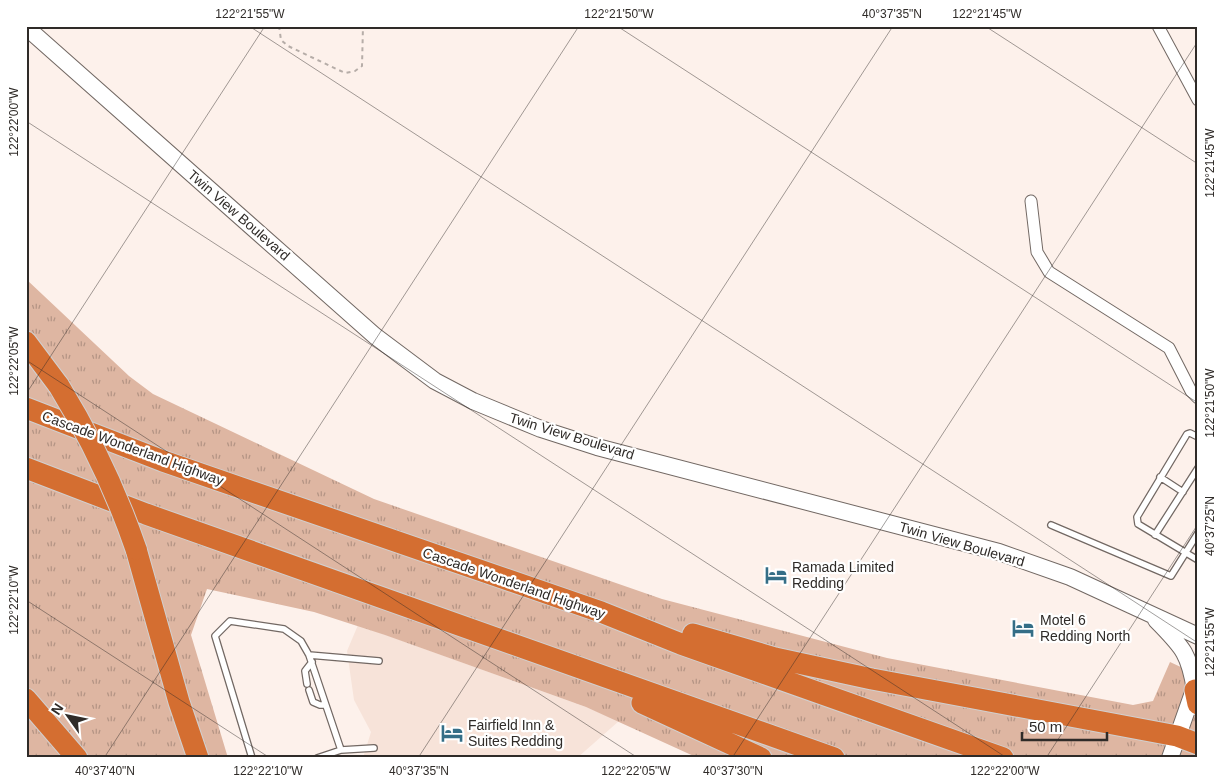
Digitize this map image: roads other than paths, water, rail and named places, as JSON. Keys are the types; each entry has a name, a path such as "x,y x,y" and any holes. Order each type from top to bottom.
{"highway":[{"path":"26,342 58,386 92,442 113,486 136,549 179,702 198,758"},
{"name":"Cascade Wonderland Highway","path":"26,408 163,461 600,612 681,644 1003,758"},
{"path":"26,468 146,514 834,758"},
{"path":"600,612 651,621 775,658 862,677 1177,736 1198,744"},
{"path":"565,662 598,683 761,758"},
{"path":"26,699 77,758"}],"street":[{"path":"1158,26 1198,100"},
{"name":"Twin View Boulevard","path":"26,27 375,336 411,365 473,401 508,417 597,447 999,552 1070,577 1198,636"},
{"path":"1031,201 1037,252 1049,272 1169,348 1191,391 1198,398"},
{"path":"1147,611 1184,649 1191,665 1197,690 1177,736 1170,758"}],"lane":[{"path":"1198,437 1190,433 1186,434 1137,516 1138,524 1198,560"},
{"path":"1155,535 1198,468"},
{"path":"1160,477 1183,492"},
{"path":"1051,525 1171,576 1198,533"},
{"path":"252,758 215,636 230,621 284,630 301,641 312,662 340,750"},
{"path":"309,655 380,661"},
{"path":"307,684 305,671 312,662"},
{"path":"309,690 313,702 320,706 325,705"},
{"path":"317,758 340,750 374,748"}],"place":[{"name":"Ramada Limited Redding","path":"776,575"},
{"name":"Motel 6 Redding North","path":"1023,628"},
{"name":"Fairfield Inn & Suites Redding","path":"452,733"}]}
